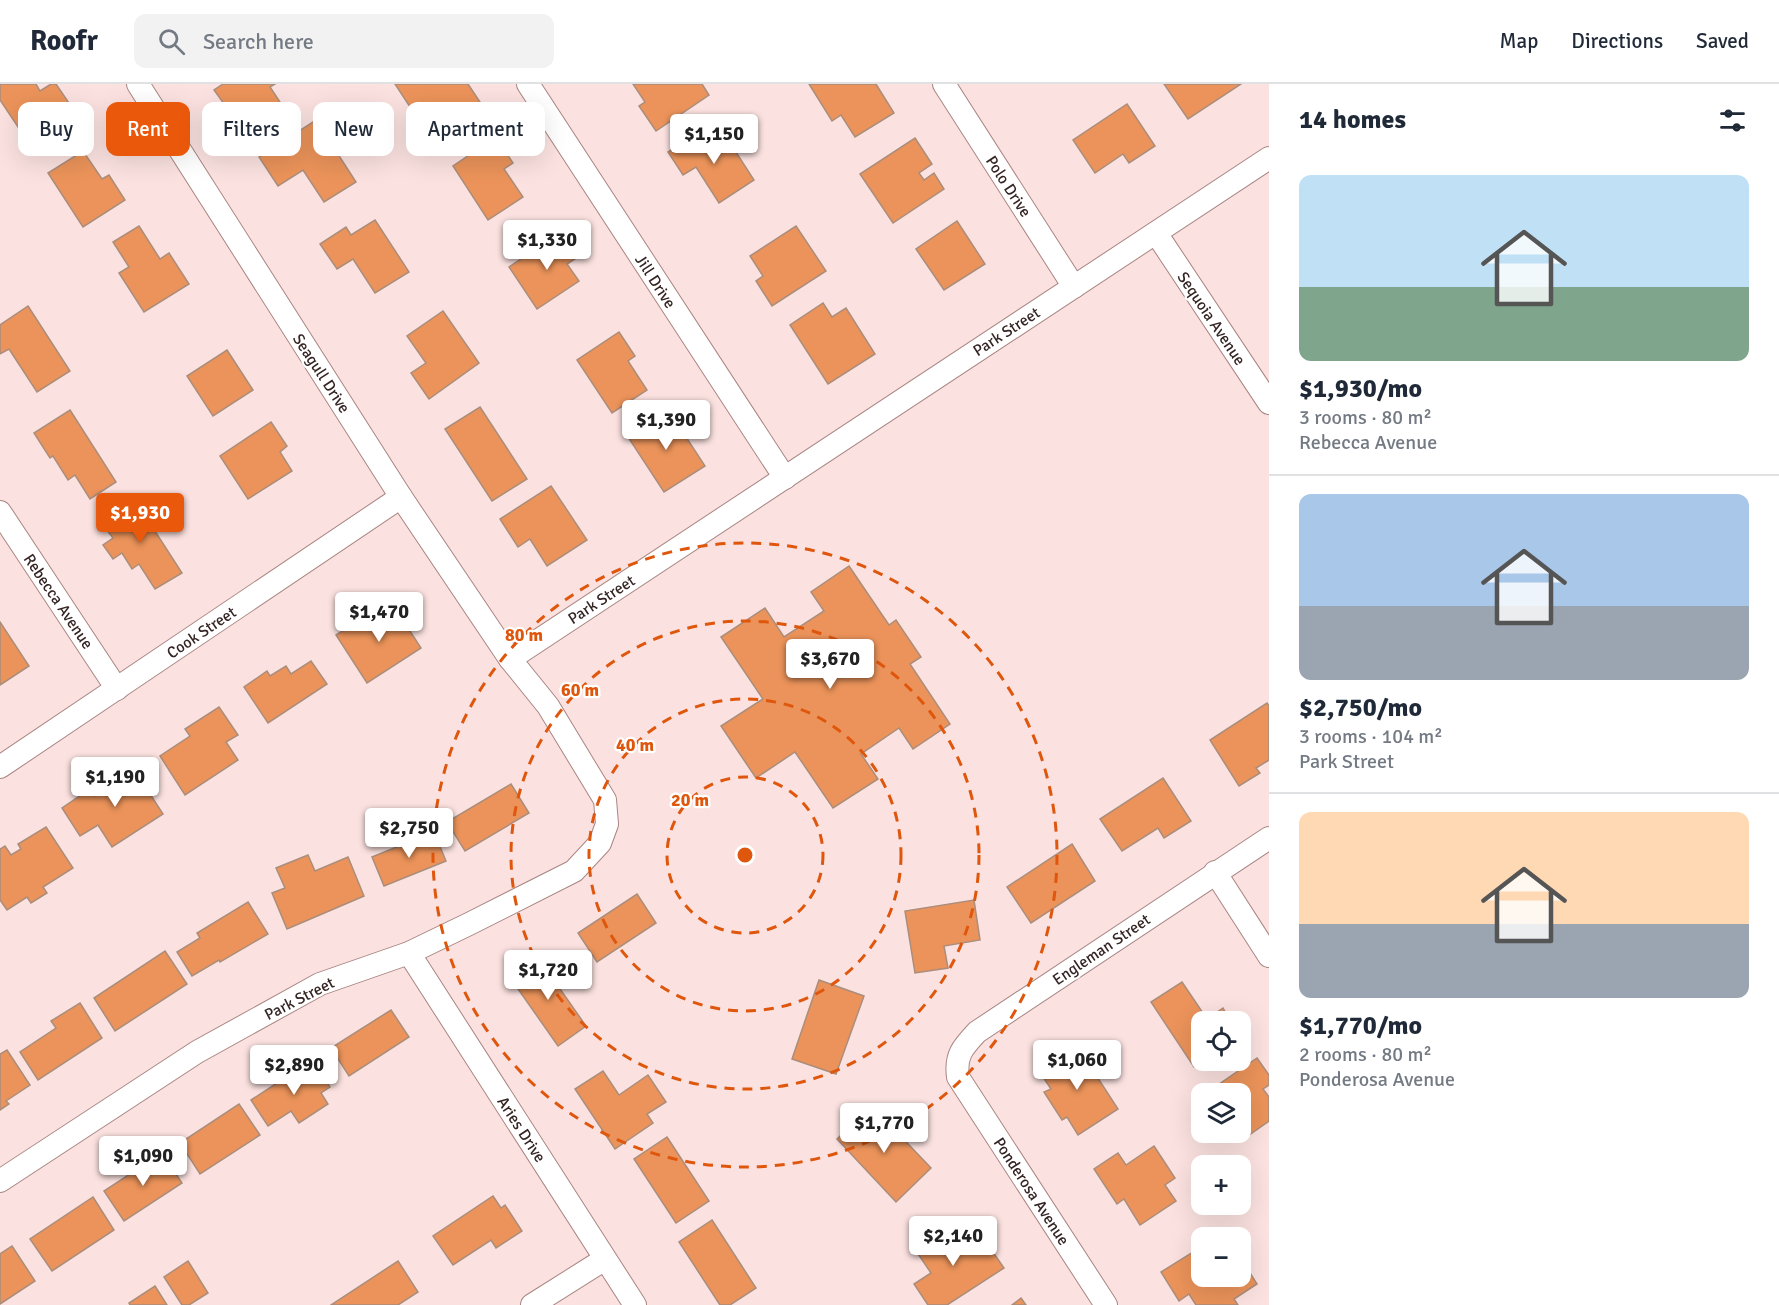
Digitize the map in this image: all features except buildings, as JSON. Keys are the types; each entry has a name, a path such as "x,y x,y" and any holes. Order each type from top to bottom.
{"street":[{"name":"Seagull Drive","path":"138,84 401,497 510,659"},
{"name":"Jill Drive","path":"528,84 785,478"},
{"name":"Polo Drive","path":"944,84 1074,287"},
{"name":"Park Street","path":"0,1181 197,1052 321,984 409,953 574,871 600,843 608,824 605,800 548,706 510,659 1269,158"},
{"name":"Sequoia Avenue","path":"1156,232 1269,404"},
{"name":"Cook Street","path":"0,767 401,497"},
{"name":"Rebecca Avenue","path":"0,512 117,689"},
{"name":"Engleman Street","path":"958,1077 956,1064 963,1047 977,1032 1269,838"},
{"path":"1215,872 1269,956"},
{"name":"Aries Drive","path":"409,953 635,1305"},
{"name":"Ponderosa Avenue","path":"958,1077 1106,1305"},
{"path":"532,1305 605,1259"}]}
